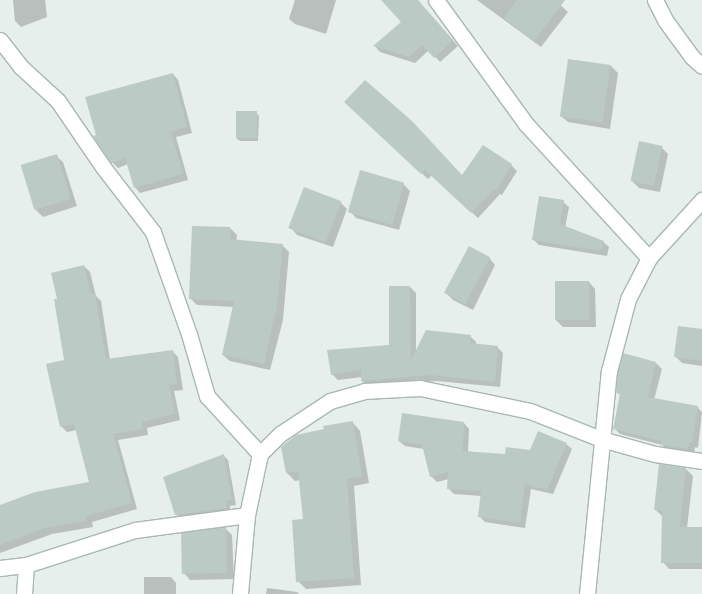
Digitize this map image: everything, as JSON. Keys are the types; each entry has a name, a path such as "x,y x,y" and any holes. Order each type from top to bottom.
{"street":[{"path":"436,0 526,124 649,258"},
{"path":"655,0 670,27 702,66"},
{"path":"0,40 21,67 58,101 103,167 153,232 189,334 207,396 260,454"},
{"path":"587,594 609,371 628,299 649,258 702,200"},
{"path":"240,594 246,515 260,454 280,434 330,401 364,391 388,388 420,388 521,409 548,417 601,439 655,454 702,461"},
{"path":"0,568 26,565 135,530 246,515"},
{"path":"24,594 26,565"}],"building":[{"path":"381,0 418,0 453,40 434,58 422,45 409,57 373,46 401,22"},
{"path":"517,0 565,0 534,41 504,18"},
{"path":"568,59 611,65 603,122 560,116"},
{"path":"173,73 187,127 171,132 183,174 134,188 125,158 111,163 93,136 96,135 85,97"},
{"path":"365,80 412,121 462,175 483,145 512,164 496,190 494,189 471,213 425,170 421,174 344,102"},
{"path":"236,111 257,111 257,138 236,138"},
{"path":"639,141 662,146 654,186 630,181"},
{"path":"57,154 71,199 34,210 21,165"},
{"path":"360,170 404,183 392,225 348,212"},
{"path":"304,187 341,201 326,242 288,228"},
{"path":"539,196 564,200 560,224 604,241 601,251 532,240"},
{"path":"192,226 230,227 230,239 283,244 276,314 264,364 222,355 234,301 189,299"},
{"path":"469,246 490,257 465,304 444,293"},
{"path":"84,265 91,294 95,293 106,359 173,350 177,384 169,385 175,414 142,422 143,429 113,434 132,503 86,516 87,521 45,528 0,545 0,505 35,492 89,482 74,424 60,427 46,364 64,360 54,299 57,299 51,273"},
{"path":"555,281 589,281 589,320 555,320"},
{"path":"389,286 410,286 411,360 426,330 471,335 470,343 498,346 495,382 431,375 361,381 361,370 331,375 327,350 389,345"},
{"path":"678,326 702,329 702,361 674,357"},
{"path":"623,353 656,362 648,397 698,406 692,443 689,442 688,449 661,445 661,441 613,429 620,394 616,393"},
{"path":"402,413 464,422 463,451 505,454 506,447 530,450 538,431 567,443 547,490 525,484 520,523 478,517 481,491 447,489 448,472 430,477 422,445 398,441"},
{"path":"353,421 362,476 347,479 354,578 296,582 292,520 303,519 298,471 286,473 281,447 296,435 324,429 323,426"},
{"path":"224,454 232,500 226,501 226,508 175,515 163,477"},
{"path":"659,464 686,468 680,527 702,527 702,563 661,563 662,511 654,510"},
{"path":"226,527 227,573 182,574 181,528"}]}
